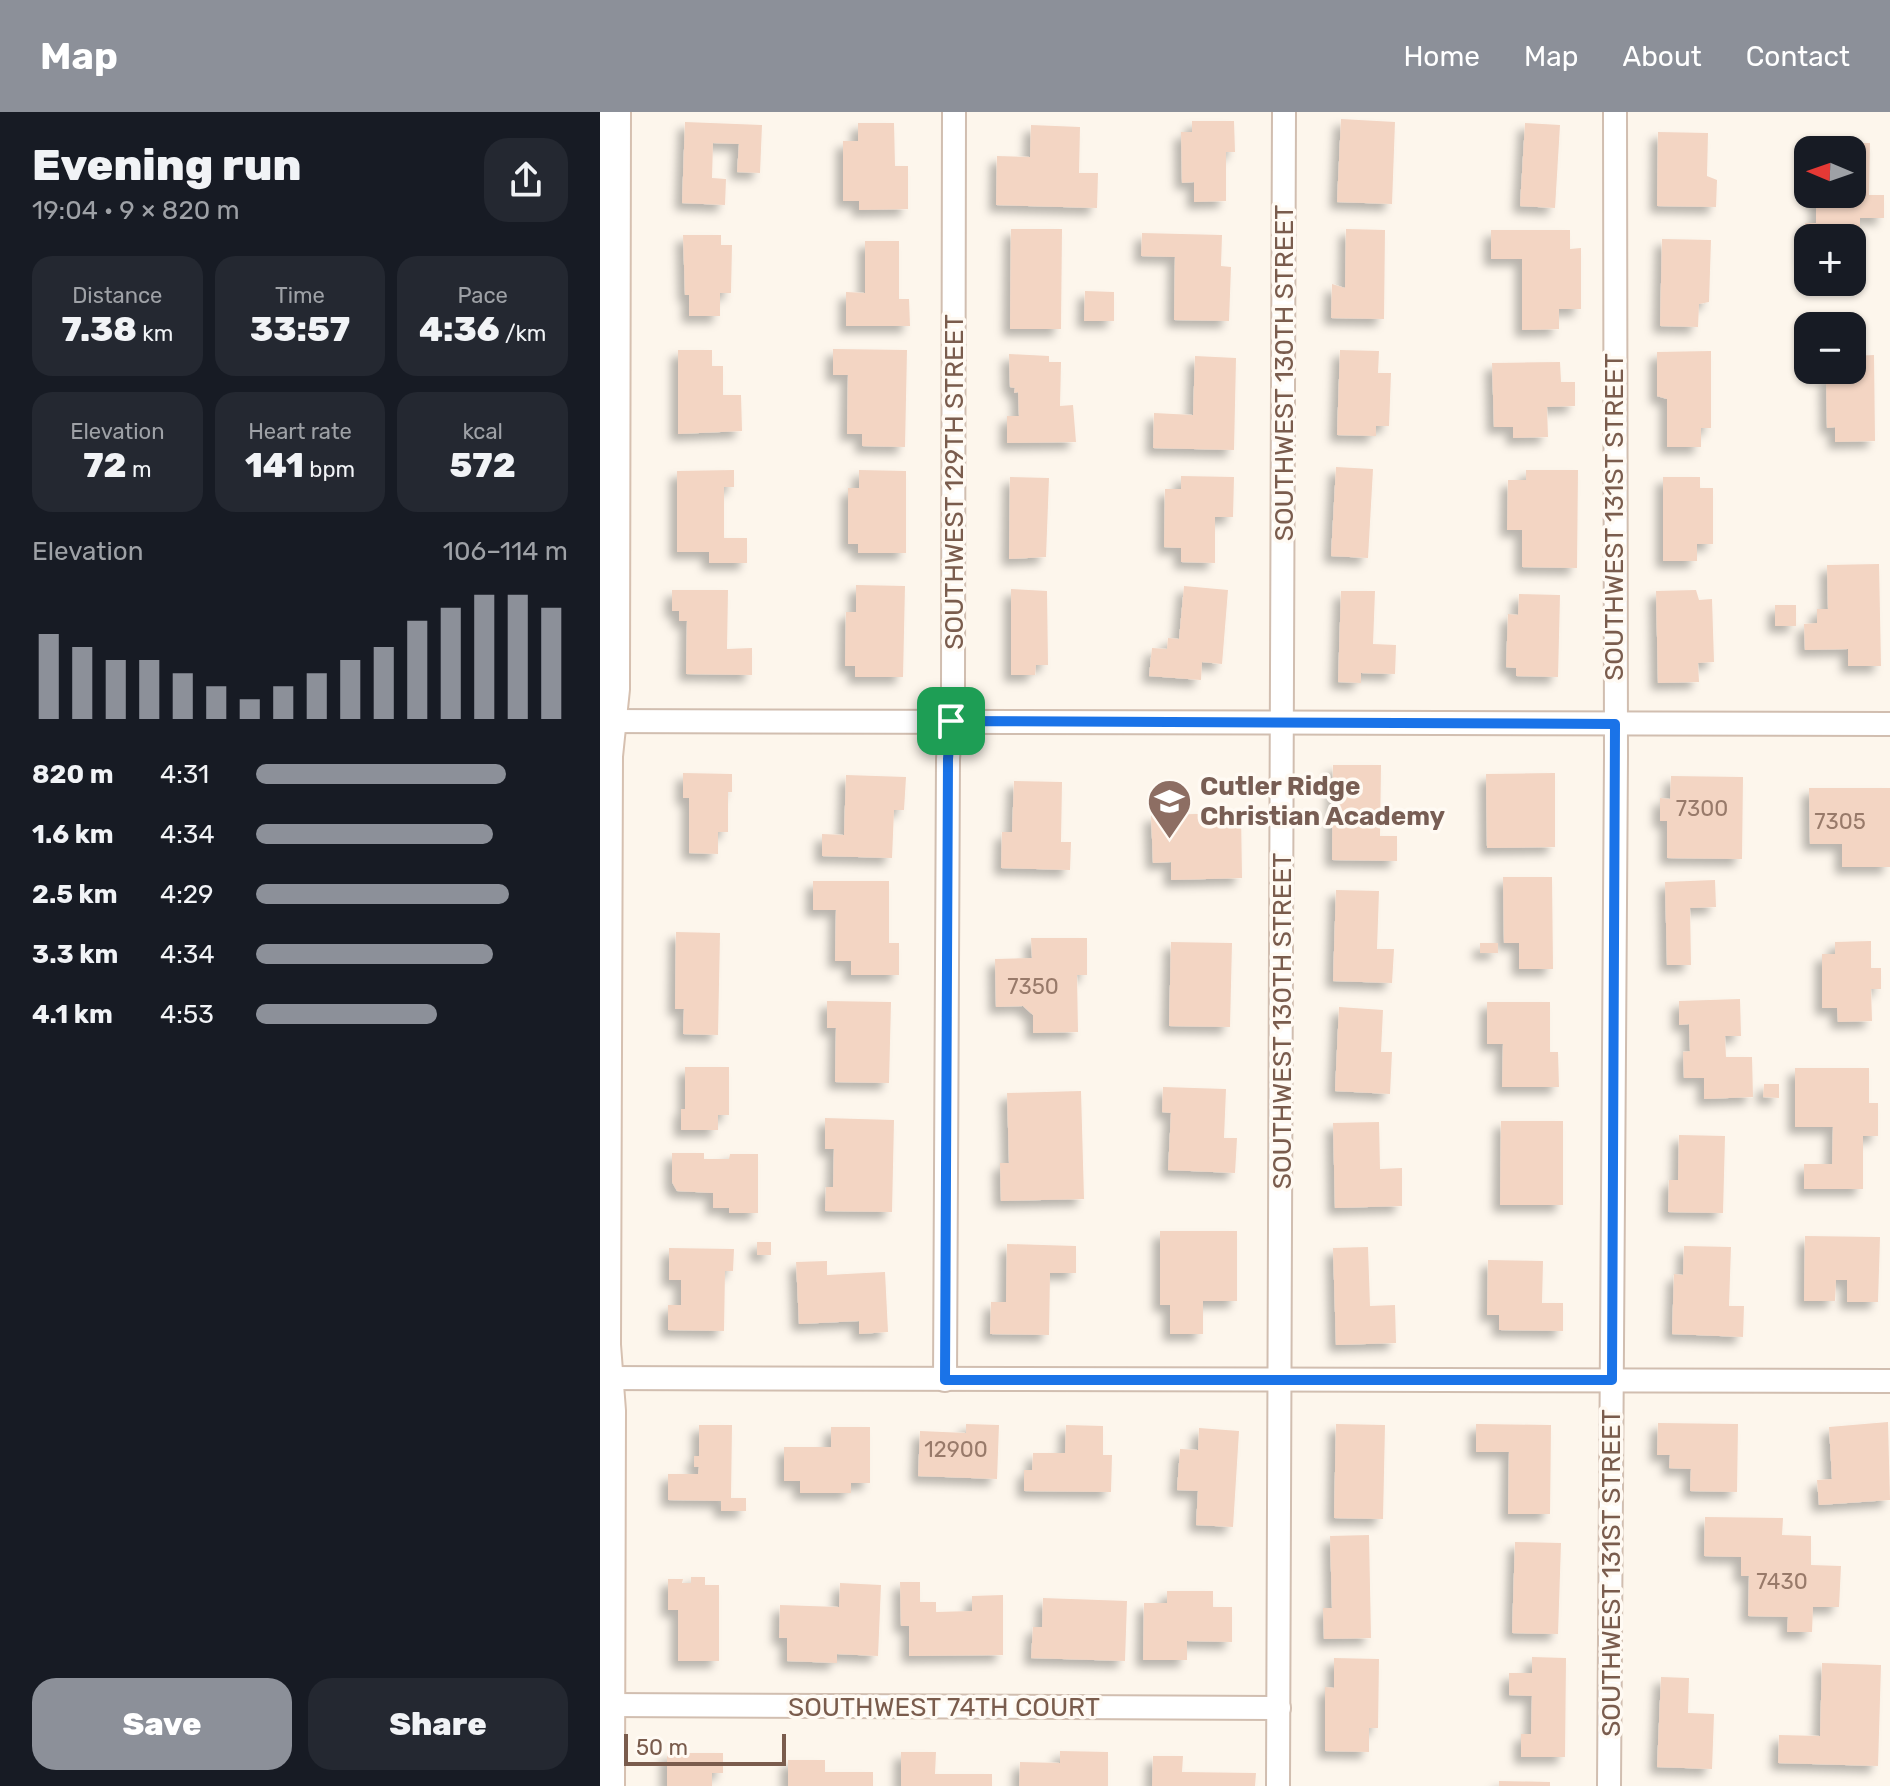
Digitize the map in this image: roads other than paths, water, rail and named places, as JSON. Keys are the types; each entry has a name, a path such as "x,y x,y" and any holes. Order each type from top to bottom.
{"street":[{"path":"609,1786 610,1411 604,1378 606,721 614,674 615,112"},
{"name":"SOUTHWEST 129TH STREET","path":"945,1380 948,759 953,688 954,112"},
{"name":"SOUTHWEST 130TH STREET","path":"1278,1786 1284,112"},
{"name":"SOUTHWEST 131ST STREET","path":"1609,1786 1615,112"},
{"path":"606,721 1890,724"},
{"path":"604,1378 1890,1381"},
{"name":"SOUTHWEST 74TH COURT","path":"609,1705 1279,1708"}],"place":[{"name":"Cutler Ridge Christian Academy","path":"1169,840"}]}
